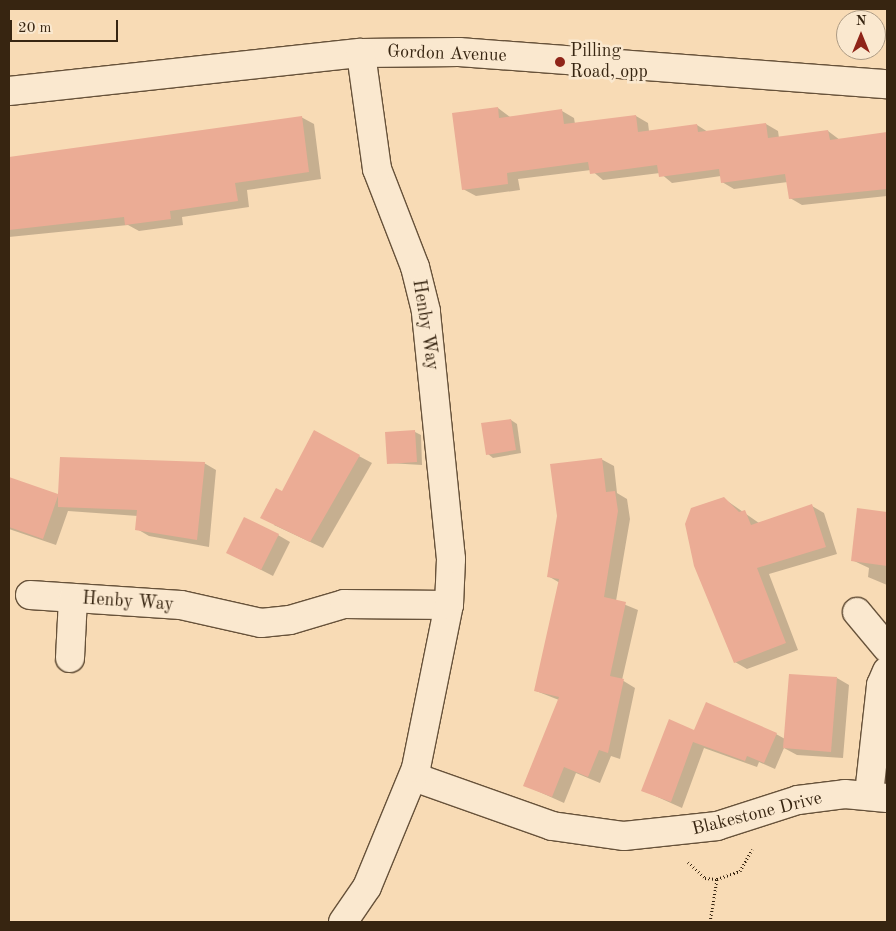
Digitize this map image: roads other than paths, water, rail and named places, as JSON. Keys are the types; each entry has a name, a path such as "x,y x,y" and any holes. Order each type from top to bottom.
{"street":[{"name":"Gordon Avenue","path":"9,91 361,53 459,52 887,84"},
{"name":"Henby Way","path":"343,922 367,887 414,777 434,697 449,606 451,558 426,311 415,267 377,169 361,53"},
{"name":"Henby Way","path":"30,595 181,606 261,623 290,620 344,604 449,606"},
{"name":"Henby Way","path":"70,658 73,599"},
{"path":"857,612 887,648"},
{"name":"Blakestone Drive","path":"414,777 552,826 624,836 717,826 798,800 878,796 881,685 887,671"}],"place":[{"name":"Pilling Road, opp","path":"560,62"}]}
